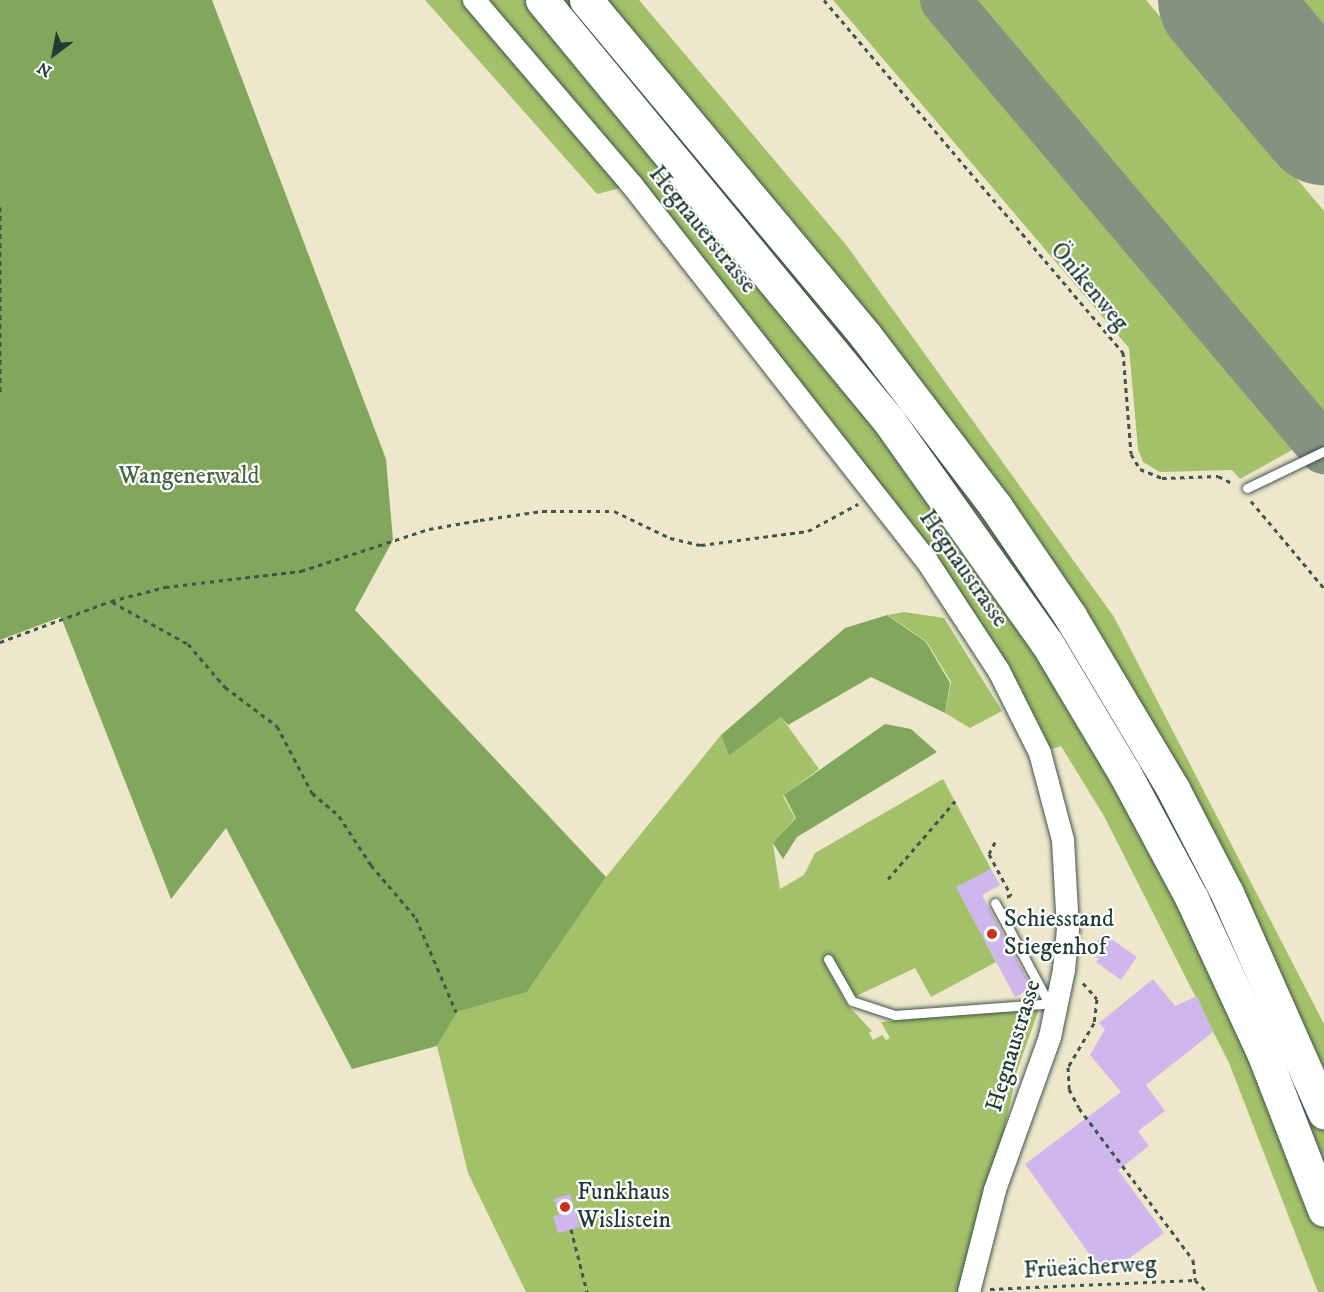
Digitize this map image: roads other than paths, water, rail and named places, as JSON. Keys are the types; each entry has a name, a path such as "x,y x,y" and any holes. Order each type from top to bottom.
{"highway":[{"path":"542,0 890,421 1047,643 1129,781 1192,899 1260,1046 1324,1210"},
{"path":"585,0 865,335 996,507 1070,616 1158,762 1213,864 1324,1112"}],"street":[{"name":"Hegnauerstrasse","path":"474,0 632,185 877,496"},
{"name":"Hegnaustrasse","path":"877,496 970,622 1040,753 1063,840 1068,929 1064,970 1053,1003 1040,1067 995,1190 969,1289"}],"lane":[{"path":"1246,492 1324,451"},
{"path":"828,959 852,1001 895,1015 1053,1003 995,903"}],"place":[{"name":"Schiesstand Stiegenhof","path":"992,934"},
{"name":"Funkhaus Wislistein","path":"565,1207"}],"park label":[{"name":"Wangenerwald","path":"189,477"}]}
